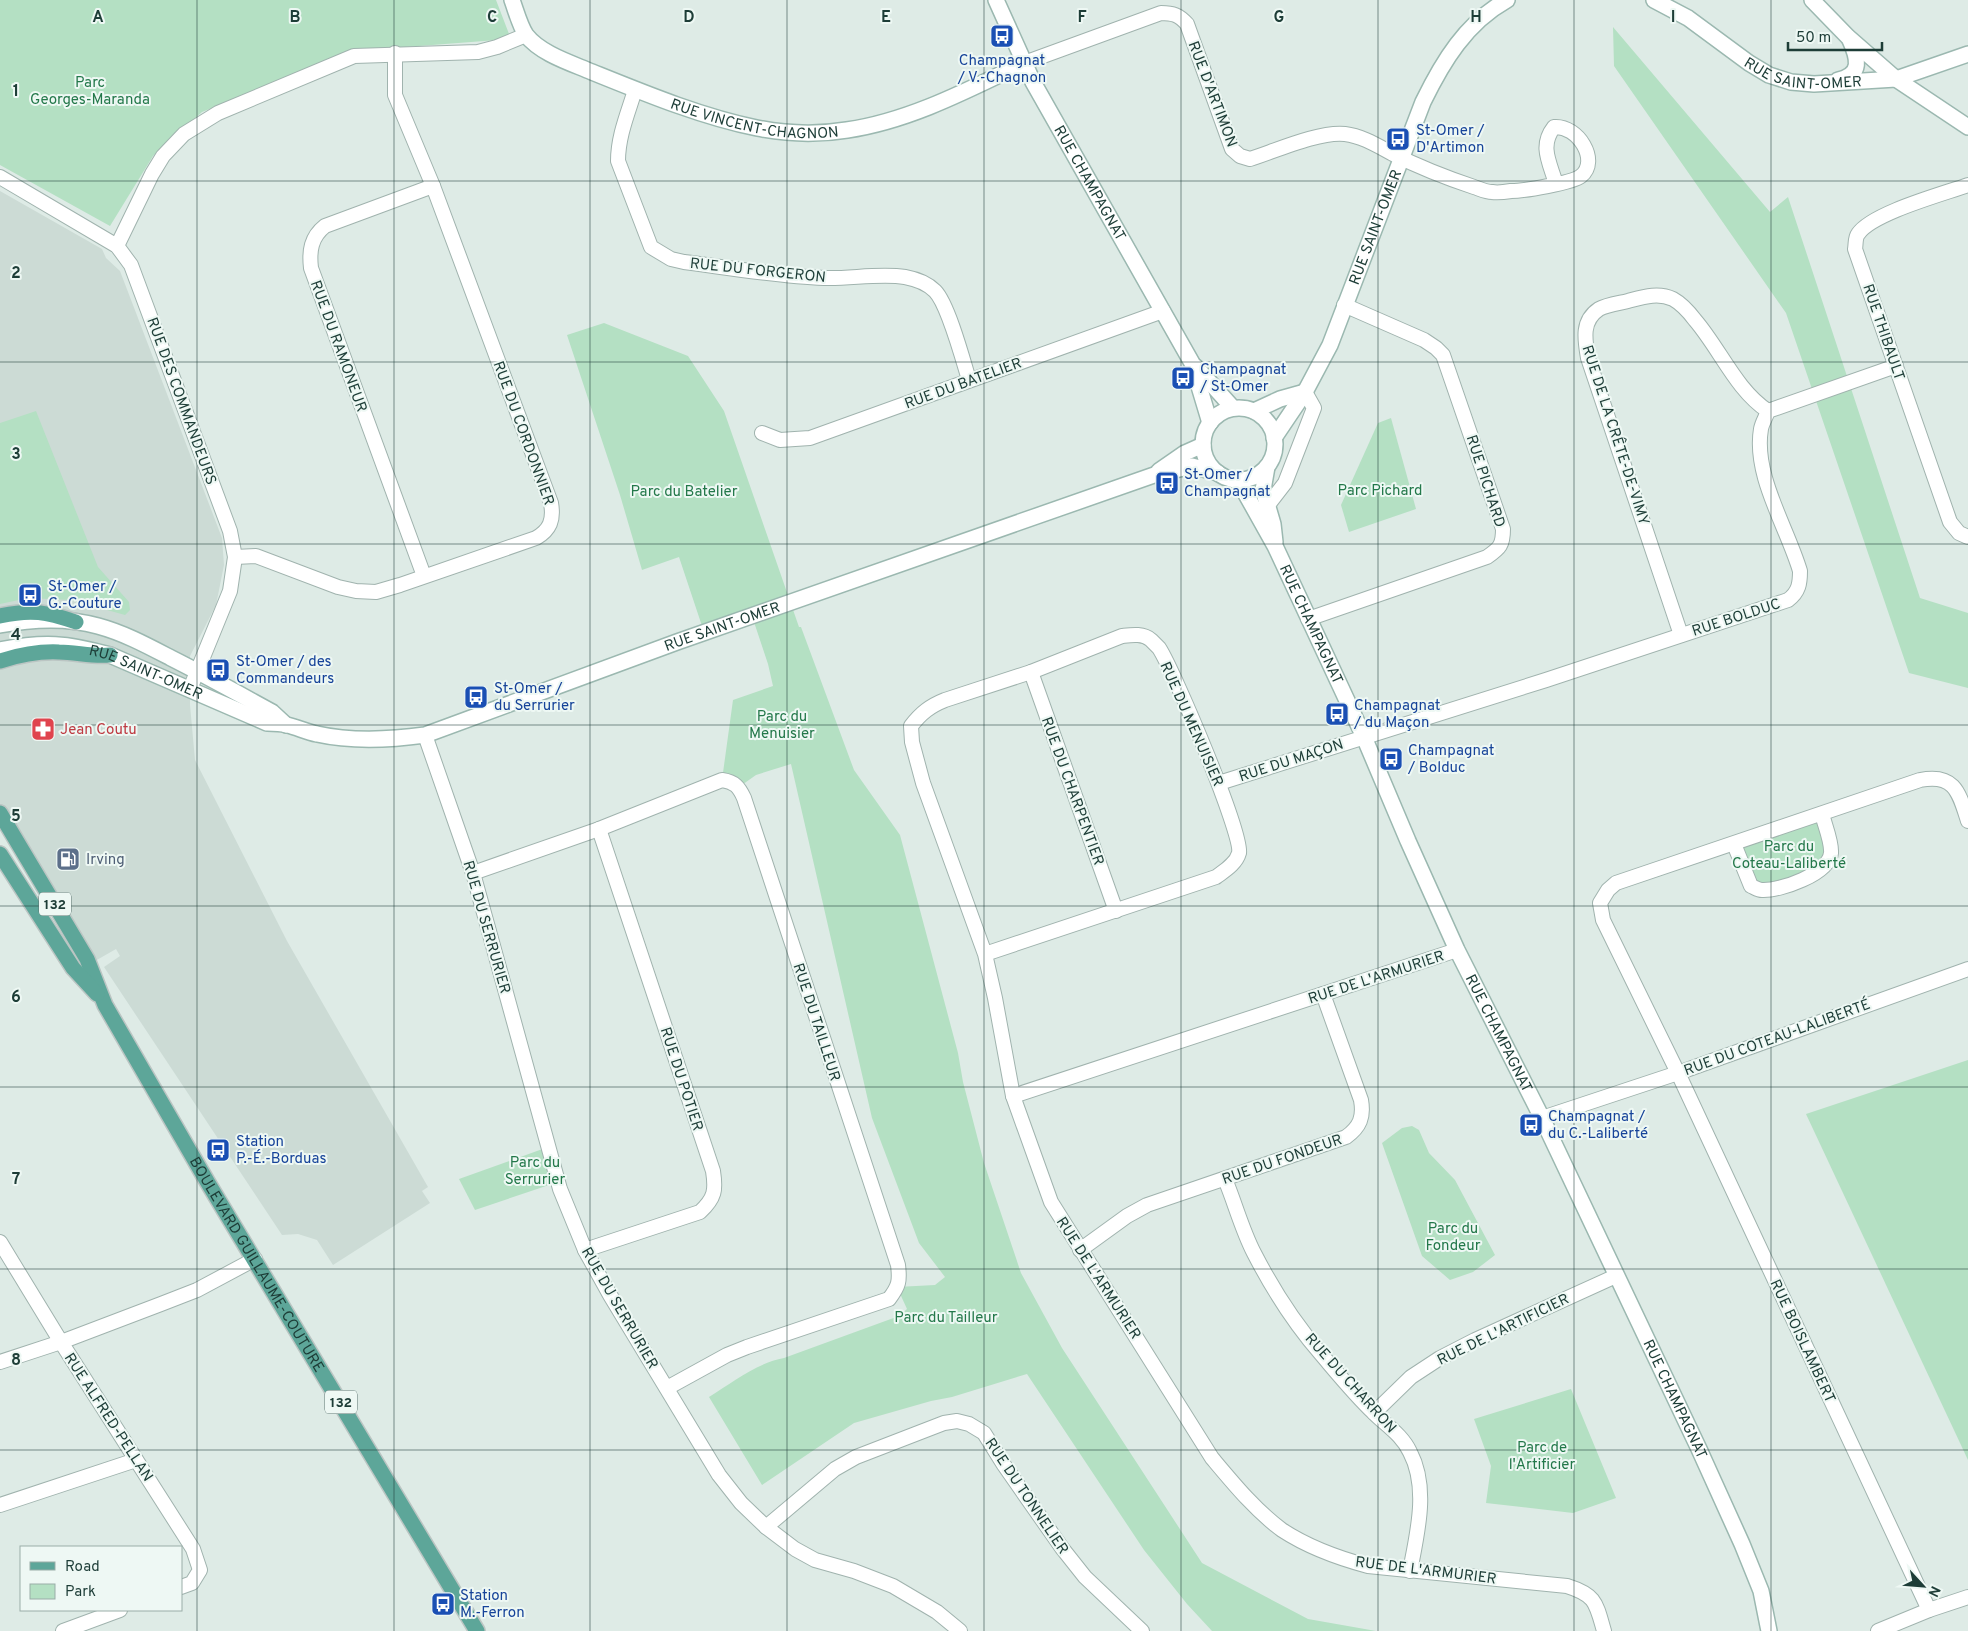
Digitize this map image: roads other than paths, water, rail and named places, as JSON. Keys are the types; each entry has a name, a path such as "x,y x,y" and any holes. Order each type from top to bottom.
{"main road":[{"path":"0,616 34,612 49,613 76,622"},
{"path":"0,661 38,653 57,652 100,656 110,655"},
{"name":"BOULEVARD GUILLAUME-COUTURE","path":"0,813 87,959 102,1000 208,1183 478,1631"},
{"name":"BOULEVARD GUILLAUME-COUTURE","path":"0,854 73,968 102,1000"}],"street":[{"name":"RUE VINCENT-CHAGNON","path":"512,0 526,35 547,52 635,90 723,119 757,128 790,133 820,134 872,126 903,116 1024,63"},
{"name":"RUE CHAMPAGNAT","path":"996,0 1024,63 1192,363 1210,423"},
{"name":"RUE SAINT-OMER","path":"1274,438 1305,392 1330,345 1423,102 1437,73 1460,39 1472,26 1507,0"},
{"name":"RUE SAINT-OMER","path":"1654,0 1688,18 1749,63 1769,75 1791,82 1814,84 1896,79 1968,54"},
{"path":"1812,0 1848,37 1896,79 1968,127"},
{"name":"RUE D'ARTIMON","path":"1024,63 1161,12 1172,13 1181,17 1187,24 1232,149 1240,156 1250,159 1326,134 1344,134 1363,139 1461,183 1491,192 1521,190 1556,184"},
{"path":"117,246 152,174 163,156 184,134 218,113 354,56 478,52 526,35"},
{"path":"1814,84 1844,79 1850,76 1856,68 1857,58 1848,37"},
{"name":"RUE DU CORDONNIER","path":"235,557 256,556 338,587 356,591 376,592 536,538 546,532 552,511 433,186 395,95 395,54"},
{"name":"RUE DU FORGERON","path":"635,90 621,135 618,161 651,247 671,259 684,262 794,276 834,279 902,277 915,279 927,284 936,292 944,305 969,380"},
{"name":"RUE DES COMMANDEURS","path":"0,177 117,246 131,265 230,531 235,557 230,591 190,689"},
{"name":"RUE THIBAULT","path":"1968,185 1879,217 1865,226 1856,236 1855,249 1950,522 1959,533 1968,537"},
{"name":"RUE DU RAMONEUR","path":"424,576 311,268 309,254 311,244 317,232 325,226 433,186"},
{"name":"RUE DE LA CRÊTE-DE-VIMY","path":"1681,635 1588,358 1584,329 1600,309 1648,295 1673,299 1687,310 1706,332 1746,392 1768,411"},
{"name":"RUE PICHARD","path":"1308,619 1486,557 1498,550 1503,540 1503,528 1443,355 1424,340 1344,305"},
{"name":"RUE DU BATELIER","path":"762,433 780,440 810,438 1163,311"},
{"name":"RUE CHAMPAGNAT","path":"1192,363 1234,408"},
{"path":"1768,411 1896,366"},
{"path":"1254,412 1280,399 1305,392 1314,408 1285,483 1268,505"},
{"path":"1244,408 1254,412 1264,418 1270,427 1274,438 1272,458 1267,467 1254,476 1238,480 1227,478 1210,465 1205,456 1203,445 1205,433 1210,423 1224,411 1244,408"},
{"name":"RUE BOLDUC","path":"1364,737 1778,604 1796,594 1800,583 1800,571 1762,471 1760,450 1761,428 1768,411"},
{"name":"RUE SAINT-OMER","path":"1154,475 1185,453 1203,445"},
{"name":"RUE SAINT-OMER","path":"0,650 54,643 72,645 110,655 267,723 286,725 350,740 392,740 425,735 686,638 1154,475 1192,466 1218,473"},
{"name":"RUE CHAMPAGNAT","path":"1267,467 1263,490 1273,524 1275,546"},
{"name":"RUE CHAMPAGNAT","path":"1238,480 1275,546 1364,737 1408,842 1457,950 1542,1118 1699,1449 1742,1544 1761,1592 1769,1631"},
{"name":"RUE SAINT-OMER","path":"0,625 22,620 76,622 110,630 153,648 272,712 286,725"},
{"name":"RUE DU MENUISIER","path":"984,954 1216,877 1235,862 1239,853 1239,842 1219,783 1169,668 1159,648 1149,638 1137,635 1122,636 1031,672 931,706 911,726 912,742 923,783 984,954 995,998 1013,1096"},
{"name":"RUE DU CHARPENTIER","path":"1031,672 1116,910"},
{"name":"RUE DU SERRURIER","path":"425,735 473,873 560,1189 585,1250 610,1295 719,1475 741,1503 766,1527 795,1549 815,1560 854,1571 901,1591 936,1612 960,1631"},
{"name":"RUE DU MAÇON","path":"1219,783 1364,737"},
{"name":"RUE DU COTEAU-LALIBERTÉ","path":"1968,821 1960,796 1954,787 1944,779 1934,777 1920,780 1616,883 1608,890 1600,903 1603,920 1678,1073 1968,969"},
{"name":"RUE DU TAILLEUR","path":"473,873 599,829 722,780 732,782 739,787 898,1265 898,1288 889,1299 727,1355 667,1388"},
{"path":"1734,844 1751,886 1761,890 1792,883 1816,874 1827,864 1831,853 1822,814"},
{"name":"RUE DU POTIER","path":"585,1250 700,1212 710,1203 715,1186 713,1171 599,829"},
{"name":"RUE DE L'ARMURIER","path":"1457,950 1013,1096 1051,1202 1212,1458 1235,1486 1256,1507 1283,1530 1338,1558 1368,1566 1536,1581 1567,1586 1583,1591 1594,1601 1604,1631"},
{"name":"RUE DU FONDEUR","path":"1080,1250 1127,1216 1147,1206 1346,1137 1355,1131 1361,1121 1363,1111 1324,994"},
{"path":"1542,1118 1678,1073"},
{"name":"RUE BOISLAMBERT","path":"1678,1073 1929,1610"},
{"name":"RUE DU CHARRON","path":"1226,1179 1253,1252 1279,1295 1320,1353 1374,1413 1398,1434 1410,1452 1417,1474 1420,1496 1418,1524 1410,1571"},
{"name":"RUE ALFRED-PELLAN","path":"0,1242 61,1342 194,1548 200,1570 192,1583 182,1587"},
{"path":"0,1362 61,1342 197,1290 255,1259"},
{"name":"RUE DE L'ARTIFICIER","path":"1374,1413 1411,1377 1440,1358 1475,1340 1616,1276"},
{"name":"RUE DU TONNELIER","path":"766,1527 835,1469 856,1456 944,1423 957,1421 968,1424 984,1433 1062,1548 1085,1577 1142,1631"},
{"path":"0,1505 136,1460"},
{"path":"1878,1631 1929,1610 1968,1597"},
{"path":"63,1631 117,1611"}],"place":[{"name":"Champagnat / V.-Chagnon","path":"1002,36"},
{"name":"St-Omer / D'Artimon","path":"1398,139"},
{"name":"Champagnat / St-Omer","path":"1183,378"},
{"name":"St-Omer / Champagnat","path":"1167,483"},
{"name":"St-Omer / G.-Couture","path":"30,595"},
{"name":"St-Omer / des Commandeurs","path":"218,670"},
{"name":"St-Omer / du Serrurier","path":"476,697"},
{"name":"Champagnat / du Maçon","path":"1337,714"},
{"name":"Jean Coutu","path":"43,729"},
{"name":"Champagnat / Bolduc","path":"1391,759"},
{"name":"Irving","path":"68,859"},
{"name":"Champagnat / du C.-Laliberté","path":"1531,1125"},
{"name":"Station P.-É.-Borduas","path":"218,1150"},
{"name":"Station M.-Ferron","path":"443,1604"}],"park label":[{"name":"Parc Georges-Maranda","path":"90,90"},
{"name":"Parc Pichard","path":"1380,490"},
{"name":"Parc du Batelier","path":"684,491"},
{"name":"Parc du Menuisier","path":"782,724"},
{"name":"Parc du Coteau-Laliberté","path":"1789,854"},
{"name":"Parc du Serrurier","path":"535,1170"},
{"name":"Parc du Fondeur","path":"1453,1236"},
{"name":"Parc du Tailleur","path":"946,1317"},
{"name":"Parc de l'Artificier","path":"1542,1456"}]}
